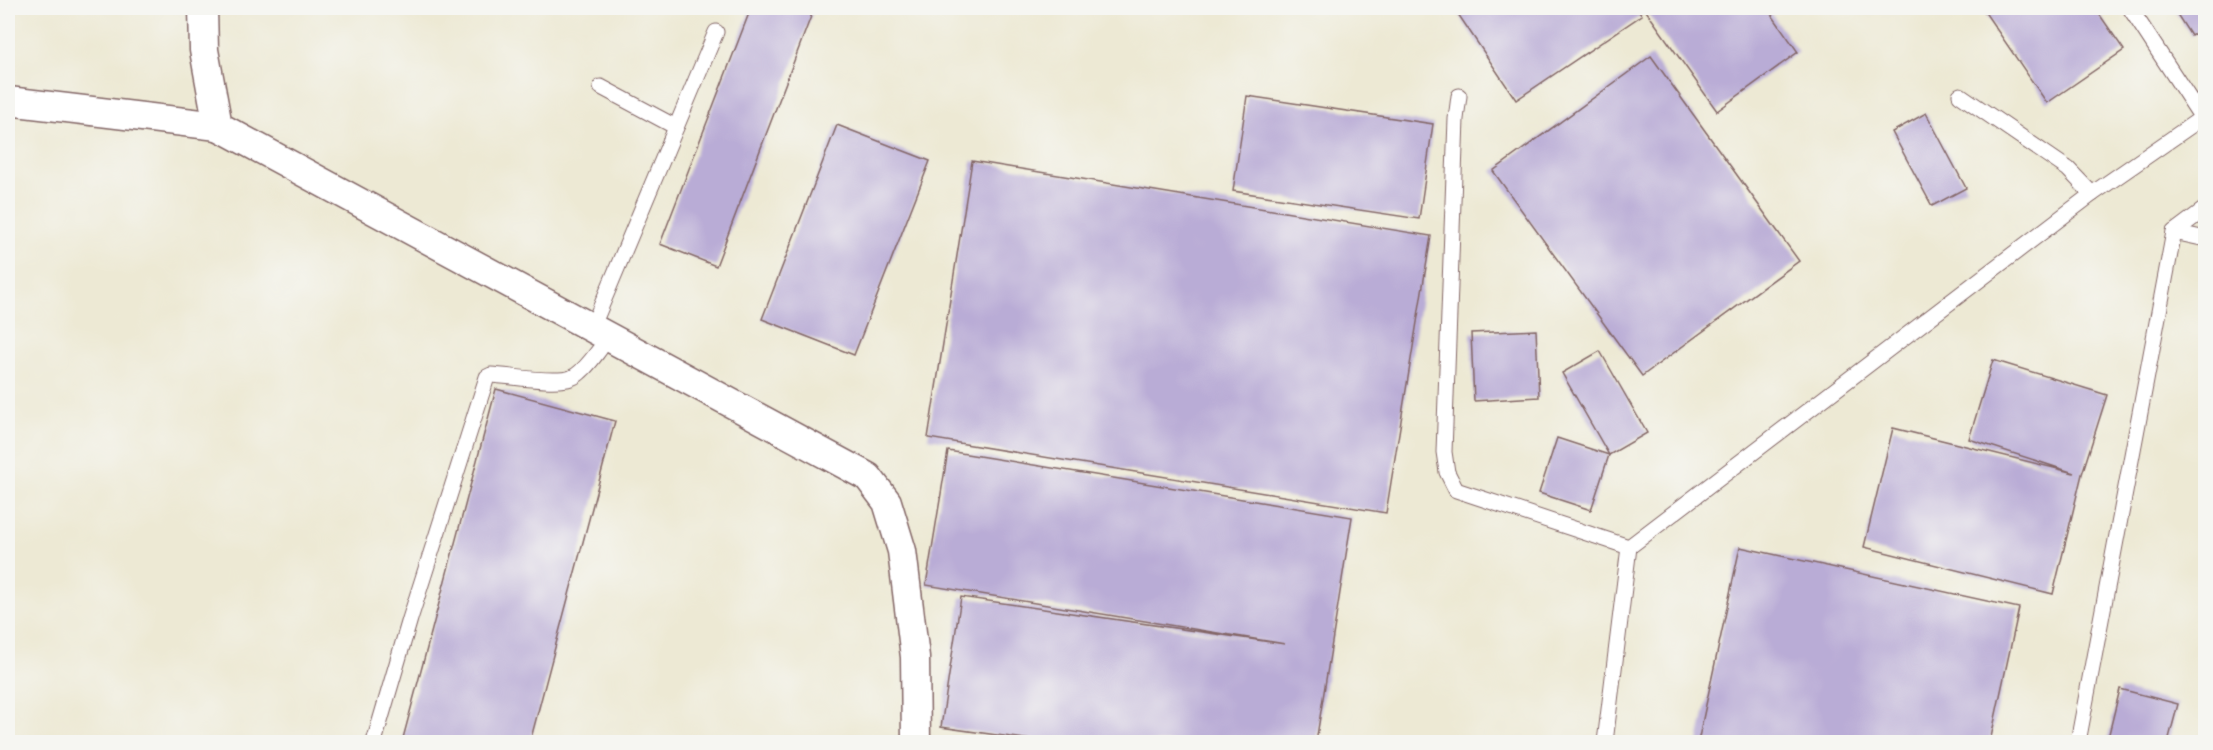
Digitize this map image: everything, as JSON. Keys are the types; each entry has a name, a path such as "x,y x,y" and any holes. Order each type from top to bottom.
{"street":[{"path":"203,8 204,50 218,126"},
{"path":"8,101 218,126 868,477 887,502 902,551 915,657 916,742"}],"lane":[{"path":"1605,742 1629,547 2092,194 2204,116 2130,8"},
{"path":"374,742 417,597 487,377 491,375 572,378 595,357 600,332 676,127 716,32"},
{"path":"601,87 676,127"},
{"path":"1960,95 2068,169 2092,194"},
{"path":"1459,96 1455,119 1444,452 1447,472 1456,490 1629,547"},
{"path":"2078,742 2174,232 2205,208"},
{"path":"2174,232 2205,239"}],"building":[{"path":"751,8 804,8 813,11 716,266 660,244"},
{"path":"1454,8 1637,8 1642,15 1516,100"},
{"path":"1644,8 1767,8 1798,52 1717,111"},
{"path":"1982,8 2095,8 2124,50 2047,103"},
{"path":"2173,8 2205,8 2205,27 2191,36"},
{"path":"1651,56 1799,261 1642,376 1493,171"},
{"path":"1247,96 1433,124 1419,219 1233,191"},
{"path":"1926,113 1966,188 1932,206 1892,132"},
{"path":"837,125 930,161 854,355 762,319"},
{"path":"972,161 1431,236 1386,513 928,438"},
{"path":"1536,330 1539,397 1474,401 1471,333"},
{"path":"1600,351 1647,433 1609,455 1562,373"},
{"path":"1993,360 2107,395 2082,474 2053,594 1864,547 1893,428 2074,473 1969,439"},
{"path":"496,389 615,421 530,742 402,742"},
{"path":"1557,438 1609,455 1591,510 1539,493"},
{"path":"948,451 1352,517 1316,742 1045,742 941,727 961,597 1285,644 926,585"},
{"path":"1740,547 2019,608 1990,742 1698,742"},
{"path":"2120,689 2178,704 2168,742 2107,742"}]}
